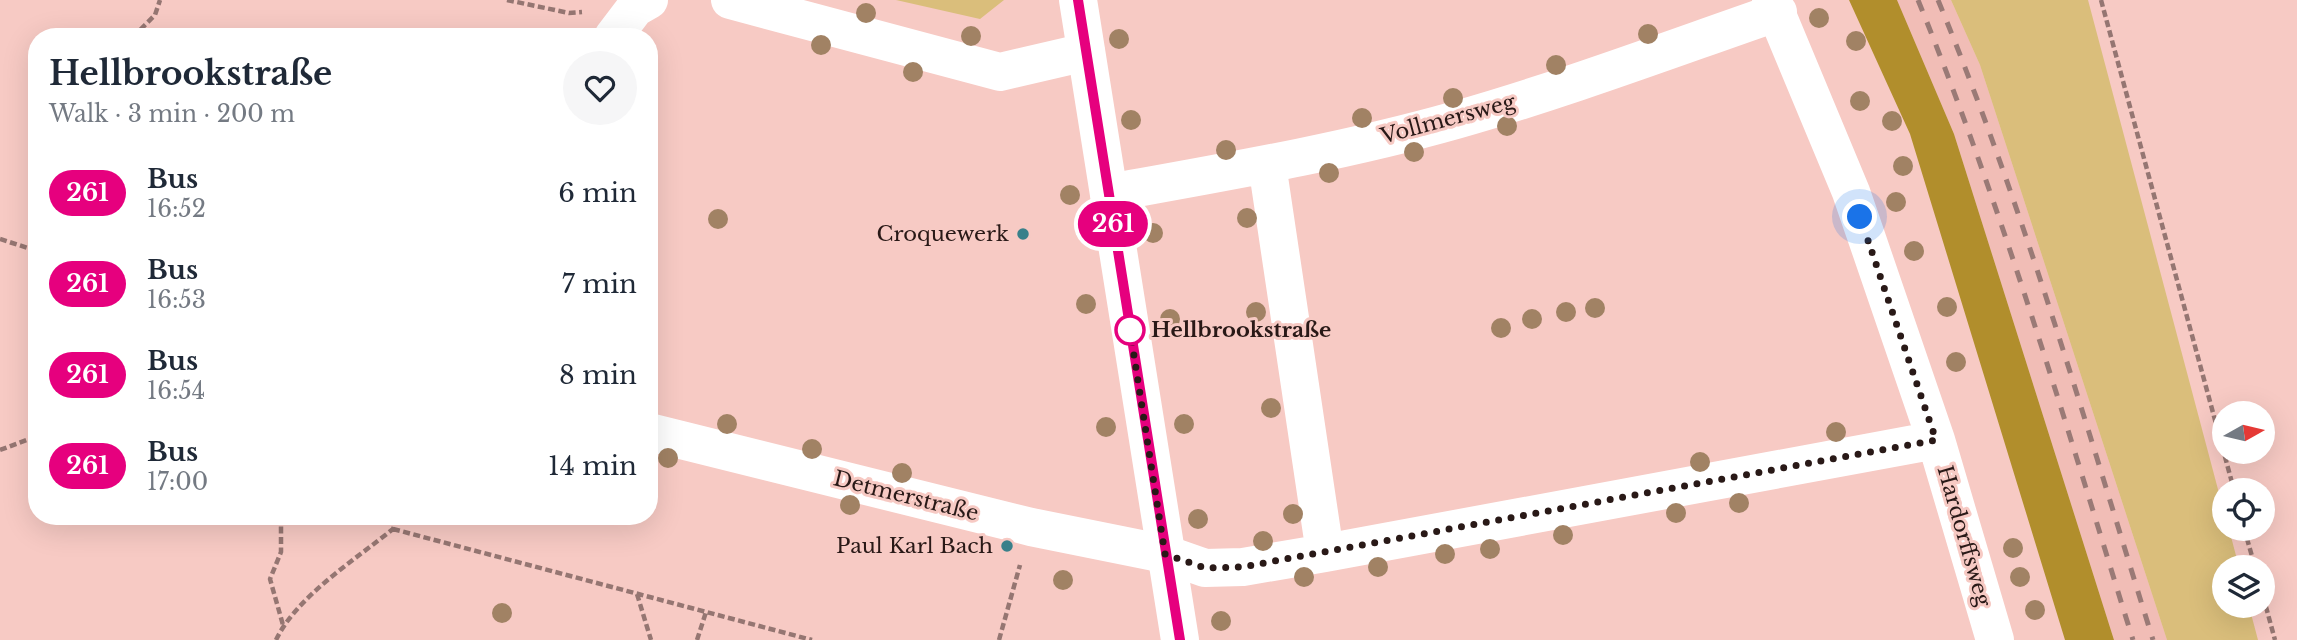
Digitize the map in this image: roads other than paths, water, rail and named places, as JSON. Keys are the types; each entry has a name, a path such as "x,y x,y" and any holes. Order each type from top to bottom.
{"street":[{"path":"730,0 1000,72 1086,52"},
{"path":"1078,0 1180,640"},
{"name":"Vollmersweg","path":"1109,193 1266,164 1453,121 1560,89 1775,6"},
{"name":"Hardorffsweg","path":"1775,6 1851,192 1936,440 1995,640"},
{"path":"1266,164 1325,553"},
{"name":"Detmerstraße","path":"658,434 1031,527 1165,554 1205,568 1242,567 1325,553 1936,440"}],"railway":[{"path":"1918,0 2006,238 2133,640"},
{"path":"1938,0 2026,237 2153,640"}],"place":[{"name":"Croquewerk","path":"1023,234"},
{"name":"Hellbrookstraße","path":"1130,330"},
{"name":"Paul Karl Bach","path":"1007,546"}]}
